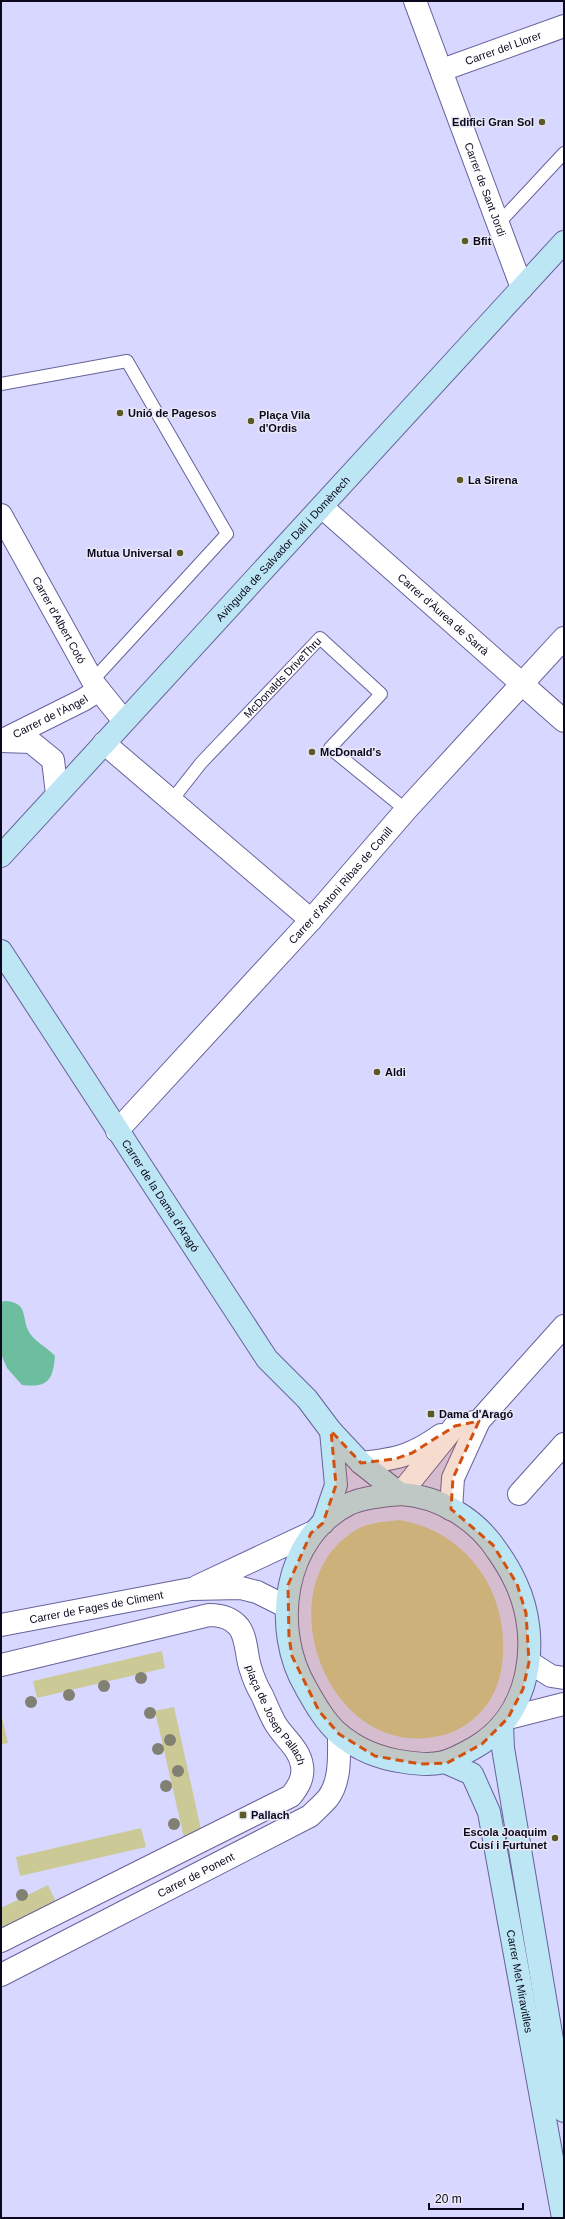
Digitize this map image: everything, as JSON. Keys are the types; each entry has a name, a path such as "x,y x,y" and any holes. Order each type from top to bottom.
{"street":[{"name":"Carrer de Sant Jordi","path":"415,1 522,288"},
{"name":"Carrer del Llorer","path":"442,70 564,26"},
{"name":"Avinguda de Salvador Dalí i Domènech","path":"1,856 564,242"},
{"name":"Carrer d'Àurea de Sarrà","path":"322,507 564,721"},
{"name":"Carrer d'Albert Cotó","path":"1,515 96,685 124,721"},
{"name":"Carrer d'Antoni Ribas de Conill","path":"117,1131 311,920 406,810 564,638"},
{"name":"Carrer de l'Àngel","path":"1,741 83,700 96,685"},
{"name":"Carrer de l'Àngel","path":"1,741 31,742 53,760 57,794"},
{"path":"104,742 311,920"},
{"name":"Carrer de la Dama d'Aragó","path":"2,954 267,1359 307,1399 331,1431 360,1462 400,1494"},
{"path":"451,1509 453,1478 479,1421 564,1326"},
{"path":"360,1462 395,1459 425,1447 455,1426 479,1421"},
{"path":"400,1494 455,1426"},
{"path":"317,1528 351,1503 366,1498 400,1494 413,1495 451,1509 464,1517 494,1545 517,1584 526,1613 529,1662 523,1689 505,1722 482,1744 447,1763 420,1764 375,1756 339,1734 319,1711 303,1684 292,1656 288,1638 288,1585 294,1569 317,1528 336,1485 331,1431"},
{"path":"519,1494 564,1444"},
{"name":"Carrer de Fages de Climent","path":"191,1589 317,1528"},
{"name":"Carrer de Fages de Climent","path":"1,1625 191,1589 240,1588 257,1592 287,1607"},
{"name":"plaça de Josep Pallach","path":"1,1665 209,1615 219,1615 230,1619 238,1625 244,1634 250,1668 261,1694 276,1723 299,1756 302,1766 302,1777 298,1788 291,1796 1,1941"},
{"path":"529,1662 551,1676 564,1678"},
{"path":"505,1722 564,1704"},
{"name":"Carrer Met Miravitlles","path":"505,1722 503,1748 564,2111"},
{"name":"Carrer de Ponent","path":"1,1975 310,1816 329,1797 334,1784 339,1767 339,1734"},
{"name":"Carrer Met Miravitlles","path":"447,1763 472,1774 490,1812 563,2218"}],"lane":[{"path":"498,224 564,153"},
{"path":"1,384 108,363 127,361 226,534 96,685"},
{"name":"McDonalds DriveThru","path":"172,800 201,763 320,638 381,694 330,748 406,810"}],"highlighted area":[{"path":"479,1421 453,1478 451,1509 493,1545 517,1584 526,1613 529,1662 523,1689 508,1718 482,1744 447,1763 420,1764 375,1756 339,1734 319,1711 292,1656 289,1637 288,1585 311,1533 323,1523 336,1485 331,1431 361,1463 395,1459 412,1453 455,1426"}],"shaded area":[{"path":"1,1302 12,1302 21,1307 31,1335 55,1356 53,1371 48,1381 38,1385 22,1385 7,1368 1,1354"},
{"path":"400,1520 423,1526 444,1537 462,1550 477,1566 489,1585 497,1606 502,1629 503,1653 501,1673 491,1699 479,1714 461,1728 445,1735 427,1738 390,1734 359,1718 335,1691 319,1658 311,1622 314,1587 329,1555 361,1527"},
{"path":"162,1651 165,1668 37,1698 33,1681"},
{"path":"174,1707 202,1834 184,1838 155,1711"},
{"path":"1,1713 8,1743 1,1744"},
{"path":"141,1828 146,1847 20,1876 16,1857"},
{"path":"48,1885 56,1902 1,1929 1,1908"}],"place":[{"name":"Edifici Gran Sol","path":"542,122"},
{"name":"Bfit","path":"465,241"},
{"name":"Unió de Pagesos","path":"120,413"},
{"name":"Plaça Vila d'Ordis","path":"251,421"},
{"name":"La Sirena","path":"460,480"},
{"name":"Mutua Universal","path":"180,553"},
{"name":"McDonald's","path":"312,752"},
{"name":"Aldi","path":"377,1072"},
{"name":"Dama d'Aragó","path":"431,1414"},
{"name":"Pallach","path":"243,1815"},
{"name":"Escola Joaquim Cusí i Furtunet","path":"555,1838"}]}
